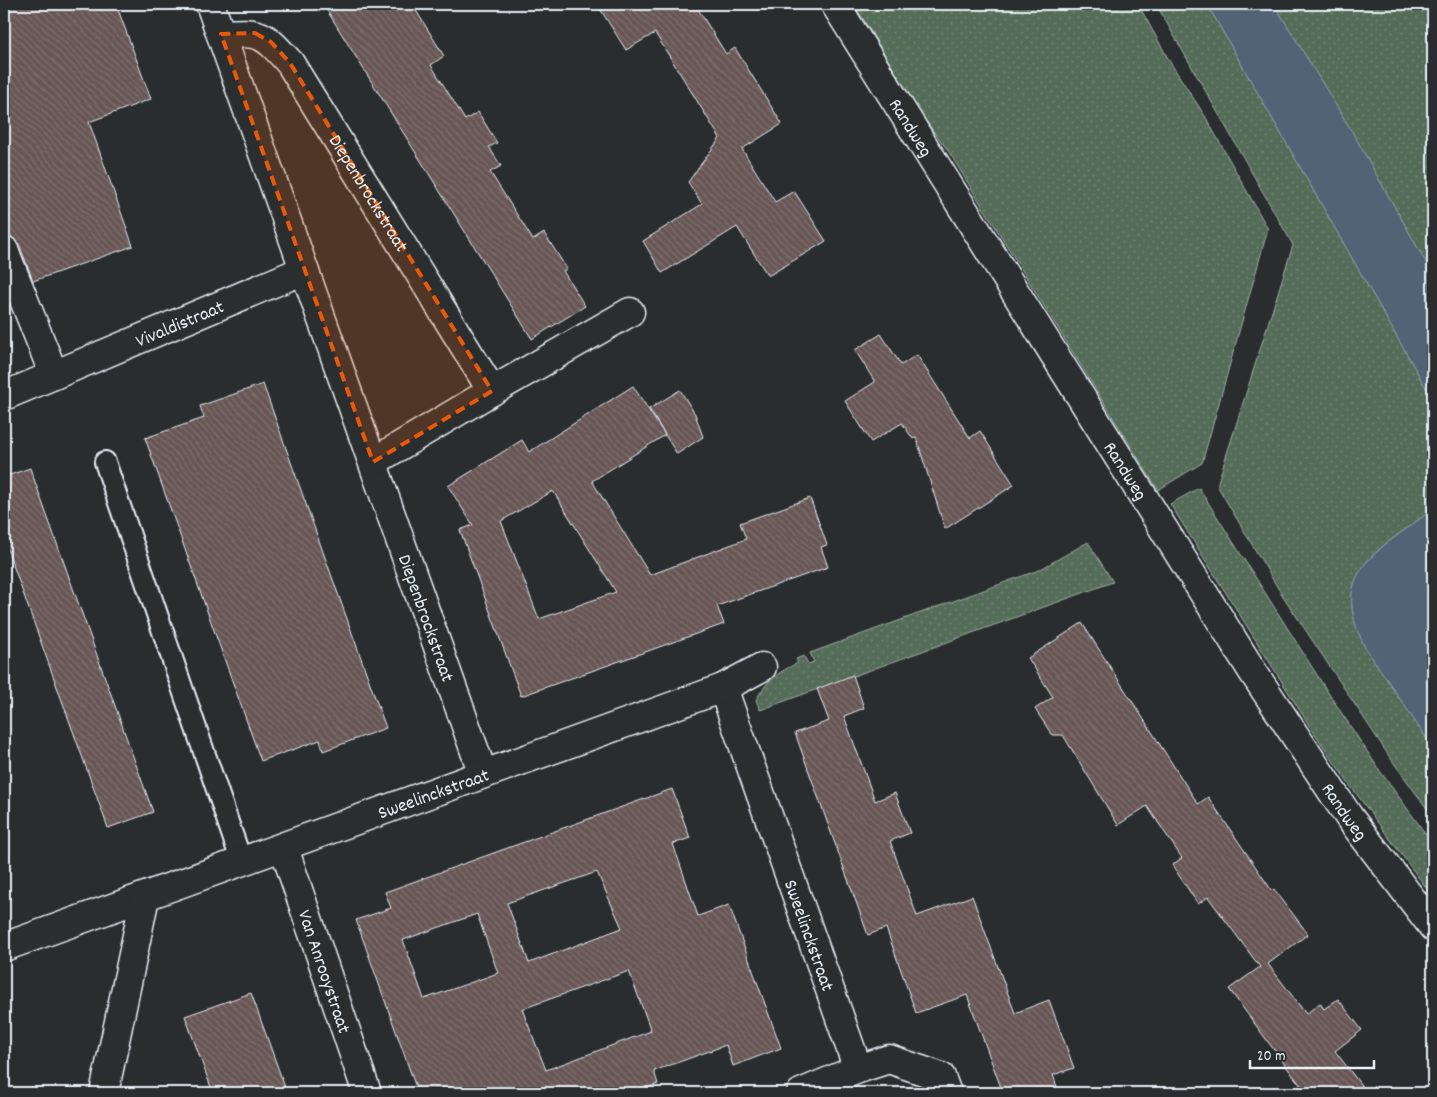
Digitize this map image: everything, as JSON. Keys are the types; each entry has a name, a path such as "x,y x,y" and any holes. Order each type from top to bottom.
{"street":[{"name":"Diepenbrockstraat","path":"210,4 483,774"},
{"name":"Randweg","path":"835,4 1253,672 1349,817 1433,927"},
{"name":"Diepenbrockstraat","path":"221,34 254,33 271,42 290,63 492,391"},
{"path":"4,250 54,375"},
{"name":"Vivaldistraat","path":"4,396 304,270"},
{"path":"373,462 630,312"},
{"name":"Sweelinckstraat","path":"4,947 284,848 723,688 762,668"},
{"name":"Sweelinckstraat","path":"723,688 858,1069"},
{"name":"Van Anrooystraat","path":"284,848 367,1093"},
{"path":"104,1093 145,897"},
{"path":"801,1093 858,1069 889,1059 941,1077 947,1093"}],"lane":[{"path":"106,462 242,863"}],"highlighted area":[{"path":"255,33 271,42 290,63 492,391 373,462 221,34"}],"green space":[{"path":"854,4 1138,4 1170,62 1205,116 1268,229 1202,463 1158,490 947,149 922,116"},
{"path":"1156,4 1207,4 1433,400 1433,509 1378,550 1364,564 1355,580 1352,599 1355,621 1365,647 1433,748 1433,817 1391,759 1279,590 1218,487 1293,245"},
{"path":"1274,4 1433,4 1433,275 1354,135"},
{"path":"1199,488 1329,694 1380,771 1433,844 1433,897 1349,784 1309,725 1170,504"},
{"path":"1088,542 1113,582 760,710 756,700 764,687 784,670 798,663 796,659 804,656 808,664 814,662 810,653 1039,570"}],"water":[{"path":"1207,4 1274,4 1354,135 1433,275 1433,400"},
{"path":"1433,509 1433,748 1365,647 1355,621 1352,599 1355,581 1364,565 1395,537"}],"building":[{"path":"4,4 116,4 151,99 89,122 133,246 33,281 19,244 10,236 4,219"},
{"path":"323,4 412,4 444,56 431,65 465,120 478,112 497,143 489,147 501,166 490,172 533,240 544,233 567,269 563,271 585,306 532,339"},
{"path":"597,4 700,4 696,6 726,54 735,48 782,124 742,149 775,202 794,191 826,241 768,276 737,227 662,273 643,241 702,204 688,182 720,138 655,33 626,50"},
{"path":"881,334 901,365 917,355 970,438 980,431 1014,485 945,529 916,437 913,439 902,423 871,442 845,401 875,382 855,350"},
{"path":"263,384 386,728 323,751 320,740 261,761 145,438 204,418 200,406"},
{"path":"633,386 665,435 592,481 650,575 746,539 740,523 810,498 827,545 821,547 828,567 717,606 724,624 521,696 460,530 473,525 448,486 522,440 529,452","holes":["553,491 616,592 539,619 501,521"]},
{"path":"680,390 695,414 703,437 677,454 649,409"},
{"path":"30,468 153,812 108,828 4,540 4,477"},
{"path":"1082,623 1198,804 1208,797 1272,891 1274,889 1308,934 1268,964 1306,1014 1320,1003 1324,1009 1338,999 1362,1030 1335,1051 1367,1093 1306,1093 1229,989 1260,967 1208,897 1198,904 1172,865 1182,858 1147,806 1118,825 1063,735 1052,735 1035,709 1053,697 1028,658"},
{"path":"853,675 864,708 844,716 875,801 895,793 910,833 890,841 917,916 972,896 1015,1013 1049,1000 1074,1068 1053,1075 1059,1093 1003,1093 967,995 916,1013 886,928 868,935 795,733 829,721 817,689"},
{"path":"672,789 690,838 673,844 698,916 729,905 781,1048 733,1066 726,1045 654,1071 658,1084 634,1093 418,1093 356,920 391,908 385,892","holes":["597,872 622,928 529,963 507,903","477,914 498,973 424,999 403,940","629,971 651,1031 546,1070 522,1009"]},
{"path":"251,993 287,1093 213,1093 185,1016"}]}
